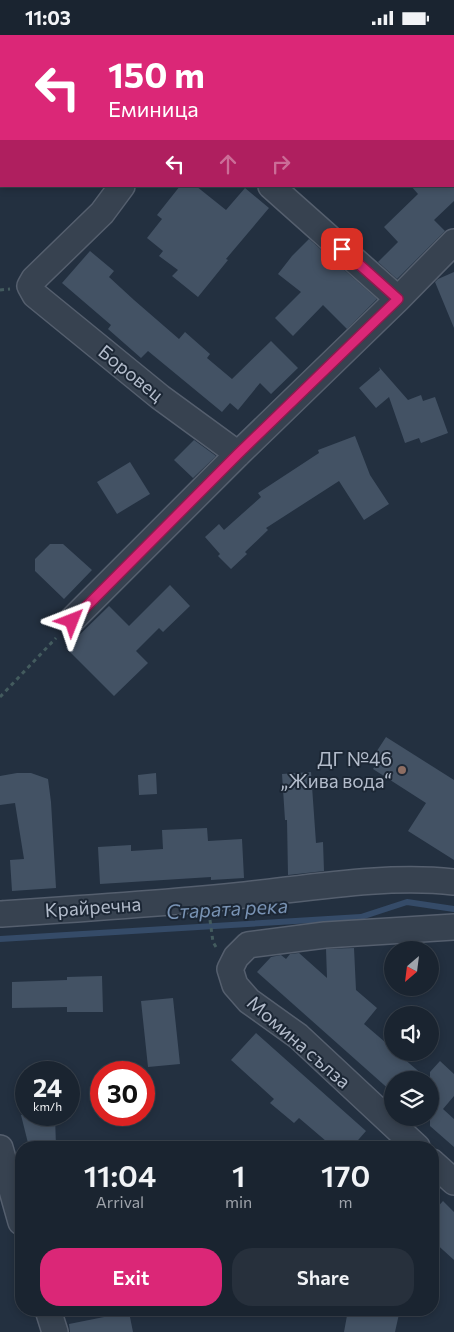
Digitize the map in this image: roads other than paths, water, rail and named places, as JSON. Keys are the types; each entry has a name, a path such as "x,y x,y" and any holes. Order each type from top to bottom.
{"street":[{"name":"Боровец","path":"121,187 102,213 34,279 30,286 36,295 160,397 238,454"},
{"path":"272,187 398,299"},
{"path":"72,621 238,454 454,242"},
{"name":"Крайречна","path":"0,914 208,899 367,882 422,879 454,882"},
{"name":"Момина сълза","path":"411,1141 298,1036 249,1001 235,985 230,969 236,957 248,945 326,935 454,927"},
{"path":"0,1148 15,1201"},
{"path":"439,1168 454,1182"},
{"path":"50,1316 55,1332"}],"waterway":[{"name":"Старата река","path":"0,939 361,917 407,902 454,909"}],"place":[{"name":"ДГ №46 „Жива вода“","path":"402,770"}]}
